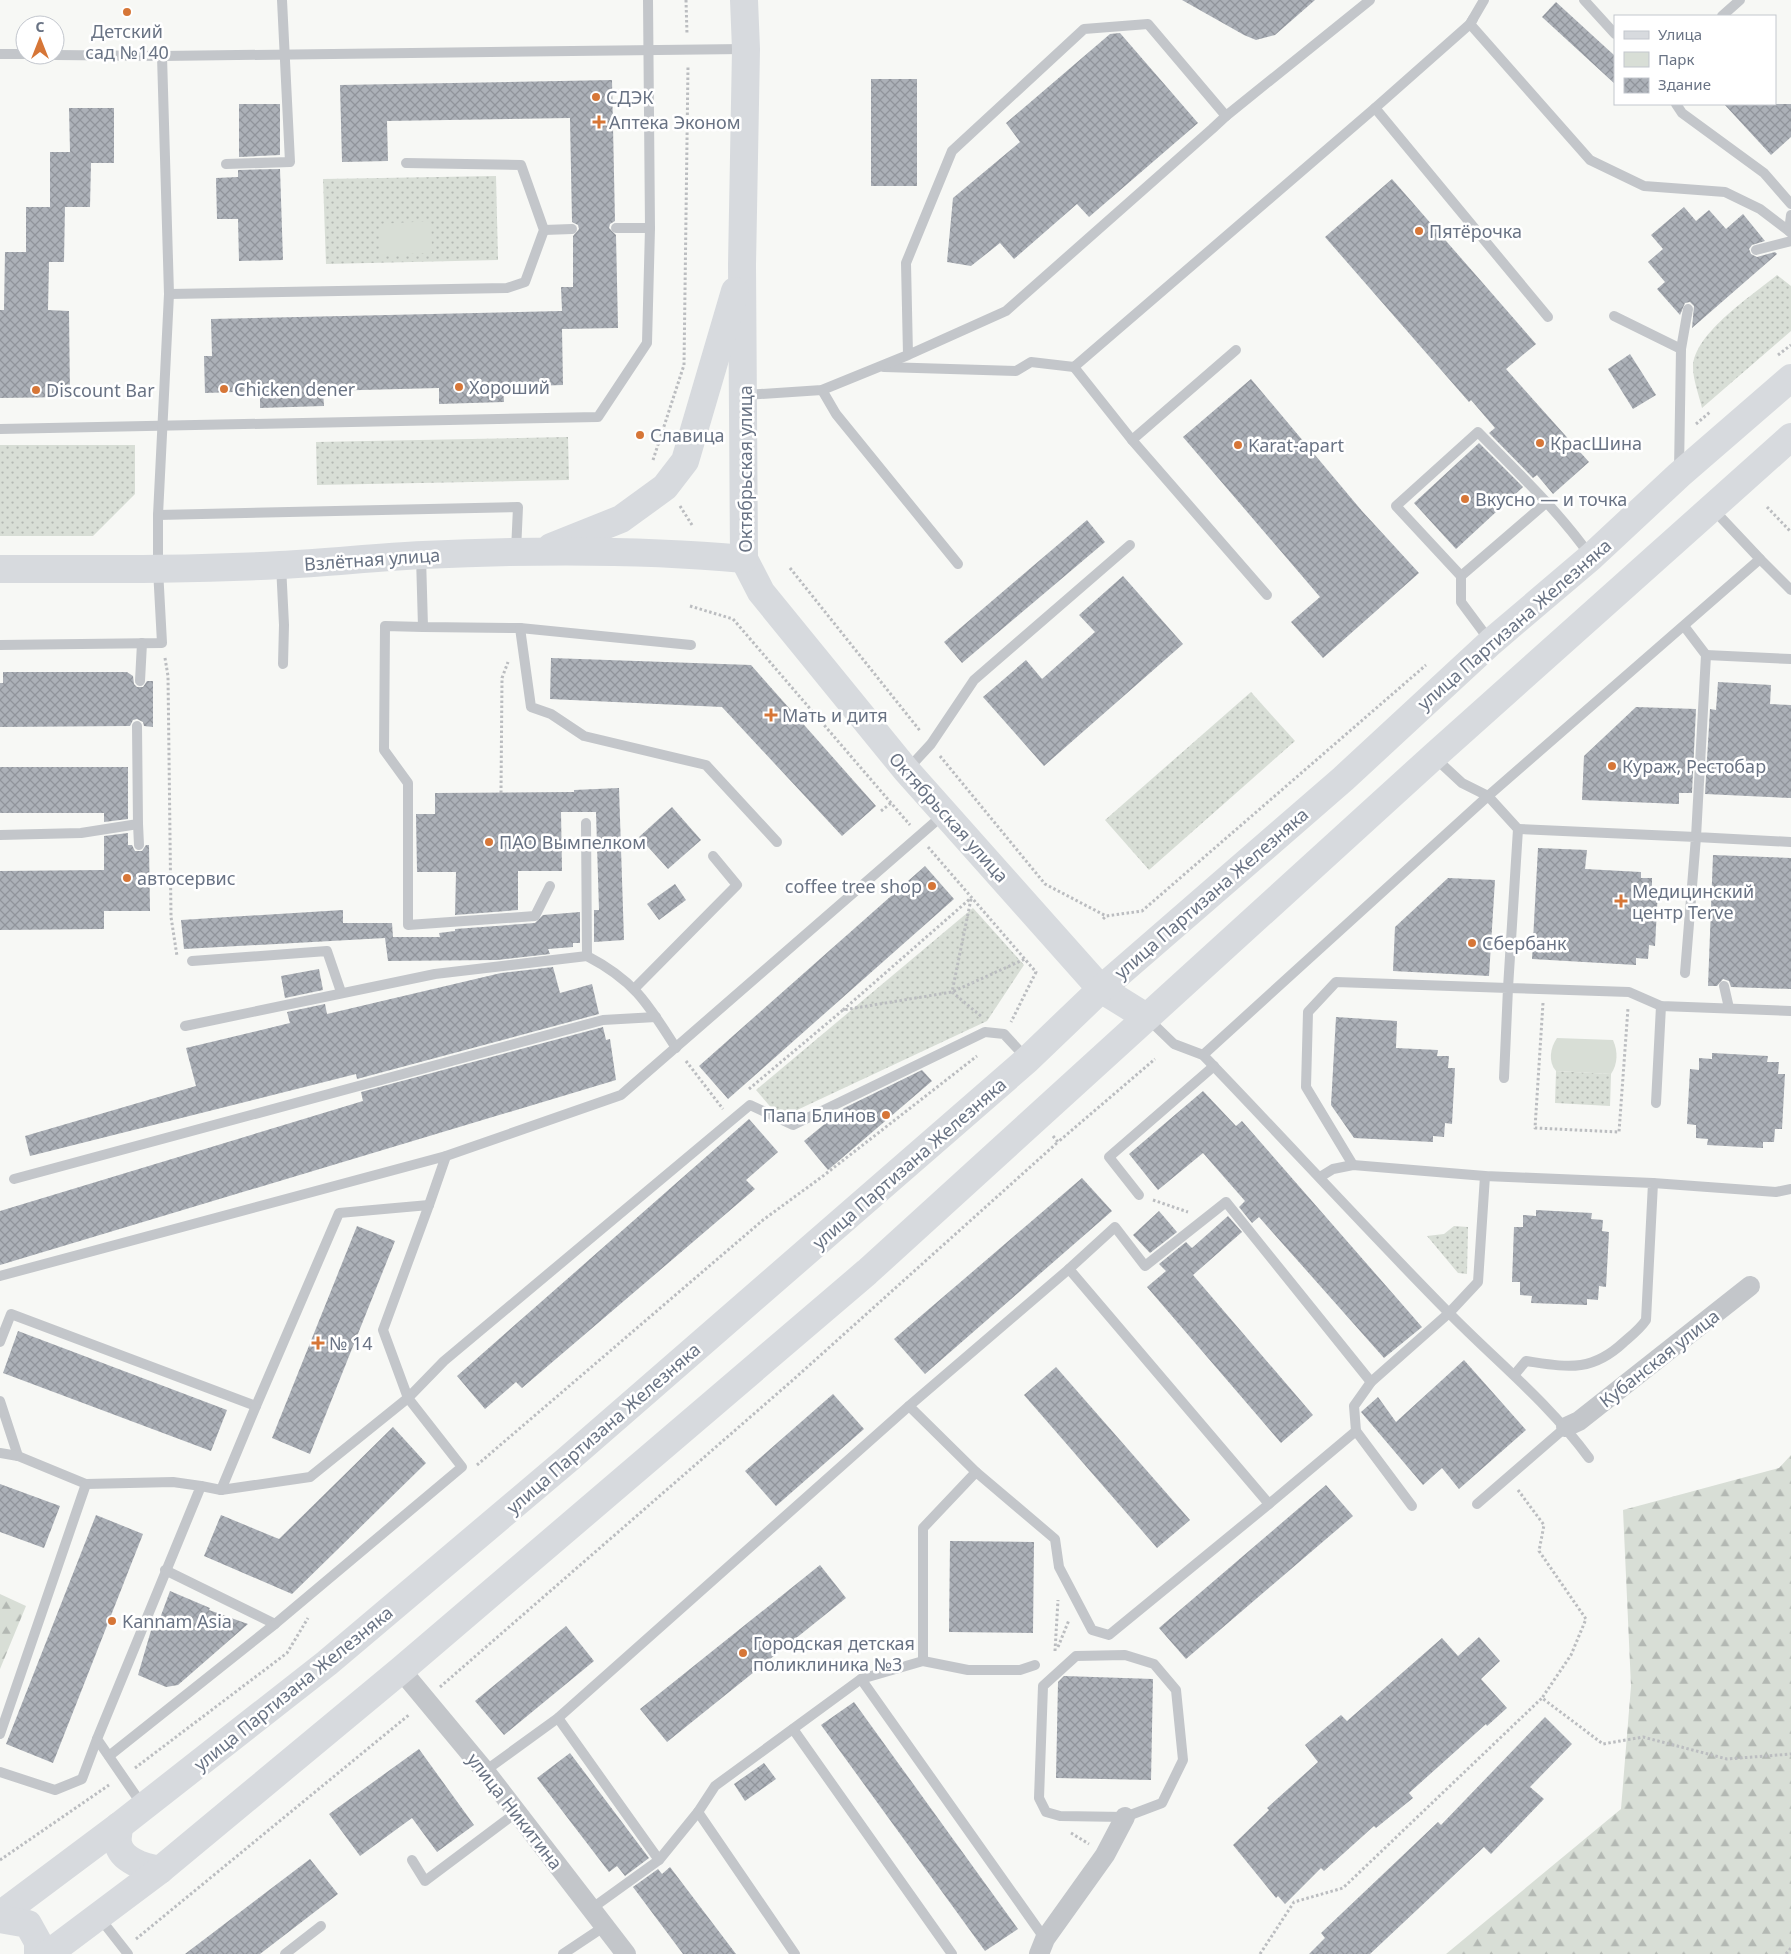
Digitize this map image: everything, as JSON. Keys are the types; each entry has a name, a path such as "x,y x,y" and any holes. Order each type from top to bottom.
{"main road":[{"name":"Октябрьская улица","path":"744,0 746,49 742,265 745,395 744,559 761,592 906,770 1101,989 1146,1017"},
{"path":"528,551 620,519 665,487 685,461 742,265"},
{"name":"улица Партизана Железняка","path":"0,1917 335,1657 566,1461 1028,1060 1101,989 1343,779 1490,642 1591,557 1679,476 1784,368"},
{"path":"48,1954 160,1870 401,1670 867,1272 1434,756 1791,437"},
{"name":"Взлётная улица","path":"0,569 158,569 281,565 421,555 528,551 692,554 744,559"},
{"path":"119,1826 118,1843 123,1852 140,1866 160,1870"},
{"path":"0,1917 28,1924 38,1942 38,1954"}],"street":[{"name":"Кубанская улица","path":"1566,1427 1579,1421 1750,1286"},
{"name":"улица Никитина","path":"401,1670 485,1771 626,1954"},
{"path":"1042,1946 1105,1855 1125,1817"}],"lane":[{"path":"226,164 290,162 283,55 282,0"},
{"path":"0,429 598,418 646,343 650,228 648,0"},
{"path":"745,395 822,390 908,355 1006,311 1226,116 1370,0"},
{"path":"1074,367 1470,24 1484,0"},
{"path":"1584,0 1614,33"},
{"path":"1723,15 1740,0"},
{"path":"908,355 906,263 952,151 1084,29 1148,24 1226,116"},
{"path":"1470,24 1590,160 1644,186 1725,192 1760,209 1790,235"},
{"path":"65,54 162,56 746,49"},
{"path":"0,54 15,54"},
{"path":"0,645 162,642 158,569 158,515 164,425 169,294 162,56"},
{"path":"1677,105 1682,113 1764,173 1791,204"},
{"path":"1375,108 1548,317"},
{"path":"169,294 507,288 525,282 544,230 521,165 406,163"},
{"path":"1790,235 1791,215"},
{"path":"616,228 650,228"},
{"path":"544,230 572,229"},
{"path":"1756,250 1790,235"},
{"path":"1679,476 1681,349 1688,309"},
{"path":"1614,316 1681,349"},
{"path":"1132,440 1236,350"},
{"path":"880,366 1016,371 1032,362 1074,367 1132,440 1267,595"},
{"path":"822,390 836,414 958,564"},
{"path":"1490,642 1461,602 1460,576 1396,506 1478,432 1546,502 1576,536 1591,557"},
{"path":"1460,576 1546,502"},
{"path":"1712,507 1791,590"},
{"path":"158,515 518,508 528,551"},
{"path":"906,770 931,744 974,680 1130,545"},
{"path":"421,555 423,626"},
{"path":"1203,1055 1488,796 1760,559"},
{"path":"281,565 283,664"},
{"path":"550,886 535,916 408,924 408,783 384,750 384,626 520,628 691,645"},
{"path":"1684,626 1706,655 1696,838 1685,973"},
{"path":"520,628 530,707 550,714 584,736 706,765 776,842"},
{"path":"140,681 142,643"},
{"path":"1706,655 1791,659"},
{"path":"137,726 139,845"},
{"path":"1434,756 1462,783 1488,796 1518,828 1791,842"},
{"path":"0,1276 446,1156 621,1094 945,812"},
{"path":"586,823 586,956"},
{"path":"0,835 81,833 138,824"},
{"path":"1504,1078 1518,828"},
{"path":"635,988 737,885 713,856"},
{"path":"192,961 327,950 341,992"},
{"path":"185,1026 341,992 435,974 586,956 613,970 635,988 676,1048"},
{"path":"1353,1165 1306,1087 1308,1012 1336,982 1629,992 1661,1006 1791,1011"},
{"path":"1724,986 1729,1008"},
{"path":"1656,1103 1661,1006"},
{"path":"14,1179 603,1020 656,1017"},
{"path":"1146,1017 1174,1044 1203,1055 1449,1313 1515,1374 1566,1427 1590,1458"},
{"path":"0,1453 18,1456 86,1484 173,1482 221,1490 310,1477 408,1398 444,1361 750,1104 793,1125 985,1032 1004,1034 1028,1060"},
{"path":"1138,1195 1109,1157 1214,1066"},
{"path":"109,1756 275,1624 462,1466 408,1398 383,1330 446,1156"},
{"path":"1320,1177 1333,1169 1353,1165 1485,1176 1652,1183 1776,1192 1791,1189"},
{"path":"1412,1506 1356,1431 1354,1406 1370,1382 1449,1313 1478,1282 1485,1176"},
{"path":"1515,1374 1526,1361 1566,1367 1596,1362 1610,1355 1646,1320 1652,1183"},
{"path":"485,1771 558,1718 909,1406 1069,1269 1115,1227 1144,1266 1226,1202 1370,1382"},
{"path":"221,1490 339,1213 429,1205"},
{"path":"1069,1269 1269,1504"},
{"path":"0,1342 11,1314 256,1406"},
{"path":"0,1401 18,1456"},
{"path":"909,1406 976,1472 1055,1539 1059,1567 1076,1603 1092,1630 1109,1635 1356,1431"},
{"path":"1477,1504 1566,1427"},
{"path":"922,1661 922,1528 976,1472"},
{"path":"0,1734 86,1484"},
{"path":"0,1772 55,1790 82,1779 165,1570 201,1486"},
{"path":"165,1570 275,1624"},
{"path":"1125,1655 1154,1664 1176,1690 1183,1760 1162,1803 1125,1817 1060,1816 1046,1812 1038,1798 1043,1686 1076,1656 1125,1655"},
{"path":"591,1909 660,1860 698,1812 715,1786 861,1679 922,1661 968,1670 1020,1670 1035,1665"},
{"path":"861,1679 1042,1946"},
{"path":"558,1718 660,1860"},
{"path":"792,1729 952,1954"},
{"path":"97,1739 144,1806"},
{"path":"412,1860 425,1880 517,1812"},
{"path":"698,1812 796,1954"},
{"path":"98,1917 126,1952"},
{"path":"285,1954 321,1926"},
{"path":"563,1954 605,1926"}],"path":[{"path":"652,462 684,365 688,50 686,0"},
{"path":"1784,368 1791,345"},
{"path":"1679,438 1717,407"},
{"path":"677,502 692,525"},
{"path":"1767,507 1791,532"},
{"path":"472,1470 763,1220 823,1176 1004,1034 1036,972 733,619 690,606"},
{"path":"501,793 502,678 520,628"},
{"path":"162,642 168,676 172,917 175,949"},
{"path":"1103,919 1106,916 1142,912 1432,660"},
{"path":"882,811 891,803"},
{"path":"952,992 972,898"},
{"path":"746,1091 972,898"},
{"path":"842,1010 952,992 1025,959"},
{"path":"1544,988 1535,1128 1619,1132 1629,992"},
{"path":"952,992 987,1021"},
{"path":"676,1048 724,1110 731,1104"},
{"path":"440,1688 794,1380 1058,1142 1155,1059"},
{"path":"1049,1132 1058,1142"},
{"path":"1138,1195 1205,1218"},
{"path":"1260,1954 1294,1902 1343,1888 1542,1698 1571,1655 1586,1619 1539,1551 1544,1524 1524,1496"},
{"path":"1057,1650 1059,1567"},
{"path":"1052,1655 1057,1650 1076,1603"},
{"path":"0,1860 123,1776 287,1652 311,1614"},
{"path":"1542,1698 1603,1744 1643,1737 1727,1758 1791,1754"},
{"path":"126,1952 410,1714"},
{"path":"1786,1954 1791,1948"}],"green space":[{"path":"496,176 498,260 326,264 323,179"},
{"path":"431,221 432,253 380,255 379,224"},
{"path":"1777,275 1791,286 1791,331 1702,408 1693,367 1696,354 1703,341 1726,316"},
{"path":"568,437 569,480 317,485 316,442"},
{"path":"0,445 135,445 135,494 93,536 0,536"},
{"path":"1251,692 1295,741 1149,870 1105,820"},
{"path":"973,908 1024,965 987,1021 780,1118 756,1090"},
{"path":"1557,1038 1613,1040 1616,1057 1615,1066 1611,1074 1556,1071 1553,1067 1551,1055"},
{"path":"1556,1071 1611,1074 1610,1106 1555,1103"},
{"path":"1454,1226 1468,1227 1467,1274 1458,1273 1427,1236 1444,1234"},
{"path":"1791,1455 1791,1954 1446,1954 1621,1809 1631,1686 1623,1510 1779,1468"},
{"path":"0,1594 26,1606 0,1669"}],"building":[{"path":"1182,0 1315,0 1275,35 1256,40"},
{"path":"1556,2 1614,55 1614,83 1542,17"},
{"path":"1120,33 1198,123 1089,217 1077,204 1014,259 1000,243 971,266 947,262 953,198 1020,142 1006,123 1110,34"},
{"path":"871,79 917,79 917,186 871,186"},
{"path":"612,80 615,221 610,224 609,228 616,235 618,328 562,329 563,385 503,387 504,402 439,404 439,388 323,391 324,406 260,408 260,391 205,393 204,356 212,356 211,319 562,311 561,287 573,287 573,236 579,229 578,225 572,222 570,118 387,121 388,161 342,162 340,85"},
{"path":"239,104 280,104 280,155 239,157"},
{"path":"1791,104 1791,137 1771,155 1725,105"},
{"path":"69,108 114,108 114,163 91,163 90,207 65,207 64,262 49,262 48,310 69,311 70,397 0,398 0,310 4,310 5,252 26,252 26,207 50,207 50,152 70,152"},
{"path":"280,169 283,260 239,261 238,219 217,219 216,178 238,177 238,170"},
{"path":"1392,179 1536,344 1506,369 1589,462 1553,494 1537,475 1533,478 1489,433 1495,428 1471,400 1469,402 1325,237"},
{"path":"1684,207 1696,221 1709,210 1726,229 1743,214 1765,241 1752,245 1749,249 1751,254 1757,257 1775,252 1777,254 1692,328 1694,306 1690,302 1685,303 1680,315 1657,289 1665,282 1648,262 1663,249 1651,235"},
{"path":"1630,354 1656,395 1633,409 1608,369"},
{"path":"1251,379 1362,511 1419,573 1323,658 1291,622 1320,597 1183,437"},
{"name":"Вкусно — и точка","path":"1479,443 1523,487 1456,549 1414,503"},
{"path":"1087,520 1105,542 962,663 944,642"},
{"path":"1123,576 1183,644 1044,766 983,697 1026,660 1042,679 1095,632 1079,615"},
{"path":"551,658 751,665 876,806 842,836 722,707 550,699"},
{"path":"3,672 127,672 133,676 134,684 137,687 143,687 147,681 153,681 153,727 144,726 143,722 137,719 133,720 130,726 0,727 0,683 3,683"},
{"path":"1718,682 1771,685 1770,704 1791,705 1791,798 1705,794 1710,709 1716,710"},
{"path":"1636,707 1696,709 1692,793 1679,793 1679,804 1582,800 1584,756"},
{"path":"0,767 128,767 128,819 104,822 104,813 0,813"},
{"name":"ПАО Вымпелком","path":"619,788 624,940 594,942 594,910 599,910 596,812 561,812 562,871 518,871 518,910 455,915 456,872 417,872 416,814 435,814 435,793 574,792 574,790"},
{"path":"672,807 701,840 668,869 639,837"},
{"path":"128,833 128,845 132,845 135,851 142,851 146,845 149,845 150,911 104,911 104,929 0,930 0,871 104,870 104,836"},
{"path":"1538,848 1587,850 1585,869 1641,872 1641,878 1652,878 1652,890 1658,891 1655,946 1649,945 1648,959 1636,958 1636,965 1532,959"},
{"path":"1713,855 1791,858 1791,989 1731,987 1729,981 1723,979 1717,986 1708,986"},
{"path":"925,866 954,899 728,1099 699,1066"},
{"path":"1448,878 1495,880 1489,976 1393,971 1395,927"},
{"path":"675,884 686,900 659,920 647,904"},
{"path":"343,910 343,923 392,923 393,937 440,937 439,933 455,931 455,929 535,923 543,915 580,912 580,943 573,943 573,947 548,949 550,954 497,960 388,961 385,938 184,949 181,920"},
{"path":"553,967 560,993 592,984 599,1014 357,1079 356,1074 30,1156 25,1136 196,1086 186,1048 290,1023 287,1012 325,1004 327,1014 501,973"},
{"path":"319,969 323,990 285,998 281,976"},
{"path":"1336,1017 1397,1021 1396,1048 1438,1050 1437,1056 1449,1056 1448,1068 1455,1068 1452,1124 1445,1123 1444,1137 1433,1136 1433,1142 1354,1138 1331,1105"},
{"path":"603,1027 606,1040 610,1039 616,1080 0,1265 0,1211 363,1101 361,1092"},
{"path":"1712,1053 1768,1056 1767,1062 1779,1062 1778,1074 1785,1074 1782,1129 1775,1129 1774,1142 1763,1142 1763,1148 1707,1145 1708,1139 1696,1138 1696,1125 1687,1124 1690,1069 1699,1070 1699,1058 1712,1059"},
{"path":"922,1070 932,1081 828,1170 804,1141 844,1108"},
{"path":"1203,1091 1236,1126 1242,1121 1422,1327 1384,1358 1259,1217 1252,1223 1239,1207 1245,1201 1203,1153 1158,1190 1129,1154"},
{"path":"749,1119 778,1152 746,1180 755,1189 522,1388 516,1382 485,1409 457,1376"},
{"path":"1082,1178 1112,1211 925,1374 894,1339"},
{"path":"1536,1210 1592,1213 1591,1219 1603,1220 1602,1231 1609,1232 1606,1287 1599,1286 1598,1300 1587,1299 1587,1305 1531,1303 1532,1296 1520,1295 1520,1282 1512,1282 1514,1227 1523,1227 1523,1215 1536,1216"},
{"path":"1159,1211 1177,1232 1150,1253 1133,1235"},
{"path":"1228,1216 1242,1232 1193,1275 1313,1415 1281,1443 1147,1287 1166,1271 1159,1264 1186,1242 1192,1248"},
{"path":"357,1226 395,1241 310,1454 272,1438"},
{"path":"18,1331 227,1410 211,1451 3,1373"},
{"path":"1464,1360 1526,1430 1459,1489 1442,1468 1423,1485 1361,1412 1378,1397 1396,1422"},
{"path":"1056,1367 1190,1520 1157,1548 1024,1395"},
{"path":"833,1394 864,1429 776,1506 745,1471"},
{"path":"393,1427 426,1463 292,1594 204,1556 221,1515 279,1539"},
{"path":"0,1484 60,1506 44,1548 0,1532"},
{"path":"1326,1485 1353,1516 1186,1659 1159,1628"},
{"path":"96,1515 143,1534 53,1763 6,1744"},
{"path":"950,1541 1034,1542 1033,1633 949,1632"},
{"name":"Городская детская поликлиника №3","path":"820,1565 846,1598 667,1742 640,1709"},
{"path":"170,1591 210,1608 209,1610 248,1624 178,1685 166,1687 138,1675 152,1627 156,1629"},
{"path":"566,1626 594,1661 504,1735 475,1701"},
{"path":"1479,1637 1500,1661 1481,1679 1507,1708 1487,1726 1486,1724 1409,1793 1413,1798 1376,1828 1374,1826 1324,1871 1321,1868 1285,1904 1278,1896 1276,1898 1233,1845 1269,1810 1267,1808 1318,1762 1305,1745 1341,1715 1347,1721 1442,1638 1458,1656"},
{"path":"1064,1676 1153,1679 1151,1780 1056,1778 1058,1682"},
{"path":"854,1702 1018,1929 985,1951 821,1725"},
{"path":"1545,1717 1572,1744 1530,1787 1544,1799 1491,1854 1484,1847 1370,1954 1309,1954 1325,1938 1321,1933 1438,1822 1441,1825"},
{"path":"419,1749 474,1825 437,1852 412,1818 360,1856 329,1814"},
{"path":"570,1753 649,1858 625,1876 617,1866 609,1872 537,1778"},
{"path":"764,1763 776,1779 745,1801 734,1784"},
{"path":"310,1859 338,1894 260,1954 185,1954"},
{"path":"670,1867 736,1954 683,1954 633,1887 658,1869 662,1874"}],"place":[{"name":"Детский сад №140","path":"127,12"},
{"name":"СДЭК","path":"596,97"},
{"name":"Аптека Эконом","path":"599,122"},
{"name":"Пятёрочка","path":"1419,231"},
{"name":"Хороший","path":"459,387"},
{"name":"Chicken dener","path":"224,389"},
{"name":"Discount Bar","path":"36,390"},
{"name":"Славица","path":"640,435"},
{"name":"КрасШина","path":"1540,443"},
{"name":"Karat-apart","path":"1238,445"},
{"name":"Вкусно — и точка","path":"1465,499"},
{"name":"Мать и дитя","path":"771,715"},
{"name":"Кураж, Рестобар","path":"1612,766"},
{"name":"ПАО Вымпелком","path":"489,842"},
{"name":"автосервис","path":"127,878"},
{"name":"coffee tree shop","path":"932,886"},
{"name":"Медицинский центр Terve","path":"1621,901"},
{"name":"Сбербанк","path":"1472,943"},
{"name":"Папа Блинов","path":"886,1115"},
{"name":"№ 14","path":"318,1343"},
{"name":"Kannam Asia","path":"112,1621"},
{"name":"Городская детская поликлиника №3","path":"743,1653"}]}
